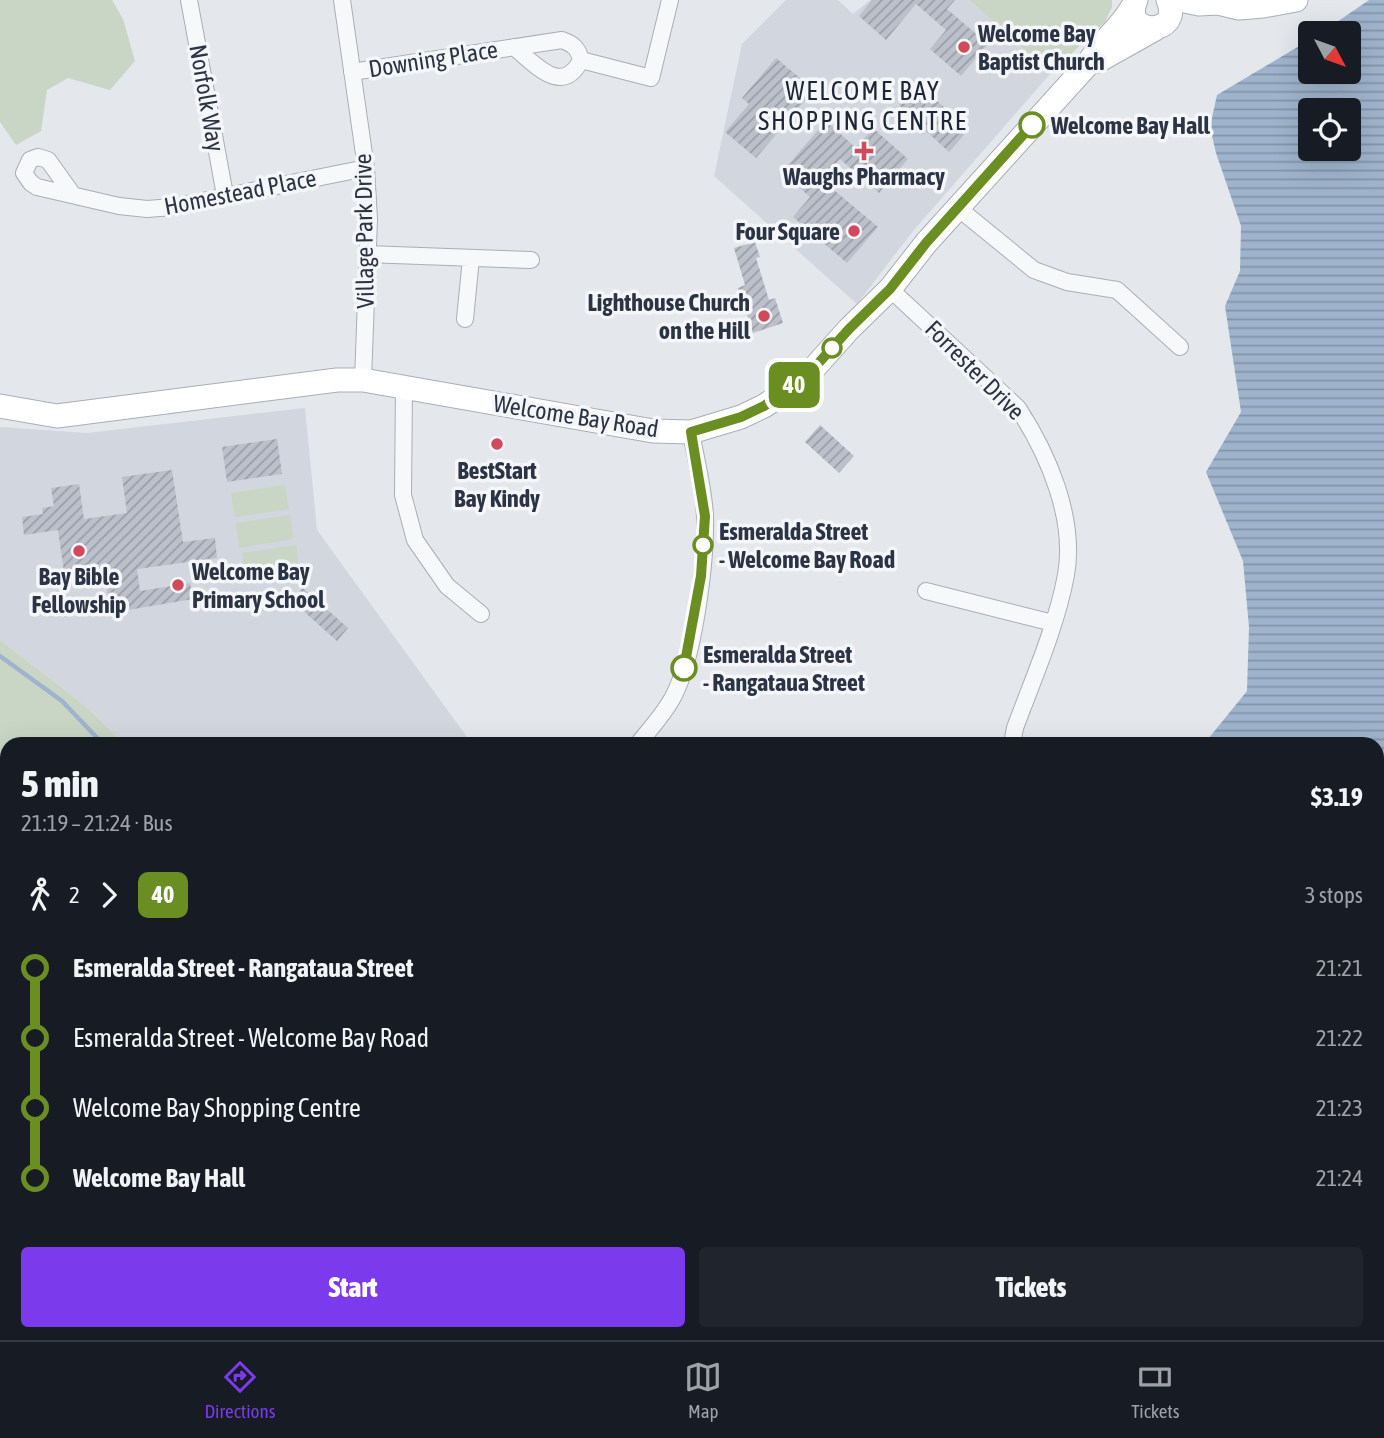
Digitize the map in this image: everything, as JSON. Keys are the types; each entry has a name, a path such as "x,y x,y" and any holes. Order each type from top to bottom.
{"main road":[{"path":"1135,2 1133,11 1143,27 1168,11 1220,16 1239,8 1296,0"},
{"name":"Welcome Bay Road","path":"0,406 57,416 337,380 363,380 653,431 691,432 741,417 793,387 890,289 958,208 1126,20 1135,2"},
{"name":"Welcome Bay Road","path":"1088,64 1104,60 1168,11"}],"street":[{"name":"Norfolk Way","path":"189,0 225,195"},
{"name":"Village Park Drive","path":"342,0 366,168 369,219 363,380"},
{"path":"581,60 651,78 670,0"},
{"name":"Downing Place","path":"352,72 514,47 562,40 573,44 581,60 576,70 559,78 548,74 514,47"},
{"name":"Homestead Place","path":"73,195 119,206 147,209 173,207 366,168"},
{"path":"958,208 1034,270 1067,282 1117,290 1180,347"},
{"path":"366,254 531,260"},
{"path":"466,320 471,258"},
{"name":"Forrester Drive","path":"890,289 1018,408 1034,432 1060,497 1066,533 1066,573 1053,623 1013,737"},
{"path":"404,387 403,495 415,540 447,586 481,614"},
{"path":"644,737 674,696 683,673 701,576 705,516 691,432"},
{"path":"926,591 1053,623"}],"shaded area":[{"path":"786,0 838,0 853,14 870,0 969,0 1051,73 913,231 857,304 714,176 742,44"},
{"name":"Welcome Bay Primary School","path":"305,408 317,530 467,737 117,737 88,708 0,640 0,427 87,433"}],"green space":[{"path":"0,0 112,0 123,19 135,61 110,90 68,78 47,90 41,131 16,145 0,122"},
{"path":"969,0 1112,0 1112,7 1105,22 1051,73"},
{"path":"285,485 289,509 235,517 231,493"},
{"path":"290,515 293,539 239,548 236,523"},
{"path":"296,545 299,569 245,578 242,553"},
{"path":"0,640 88,708 117,737 0,737"}],"water":[{"path":"1369,0 1384,0 1384,737 1210,737 1247,691 1249,627 1243,561 1206,472 1241,412 1225,306 1240,271 1241,226 1210,127 1217,95 1298,47 1298,84 1362,84 1362,21 1338,21"}],"building":[{"path":"872,0 955,0 947,9 988,44 961,76 930,49 946,30 916,4 886,40 859,16"},
{"path":"776,58 814,90 756,158 725,132 749,104 742,98"},
{"path":"914,88 932,104 936,100 946,109 941,115 964,135 949,152 926,131 923,135 908,122 912,117 899,105"},
{"path":"826,121 856,148 873,128 908,159 879,193 840,159 822,180 878,227 847,263 793,217 810,197 782,172"},
{"path":"755,242 760,257 756,258 769,300 775,298 783,323 753,333 738,288 745,285 734,248"},
{"path":"820,425 854,456 839,473 805,442"},
{"path":"277,439 282,474 227,482 222,447"},
{"path":"172,470 183,542 215,538 217,558 137,569 140,591 190,583 193,599 110,613 106,585 99,586 98,574 65,579 58,530 24,535 22,517 43,514 42,508 54,506 51,488 79,484 84,519 127,513 122,477"},
{"path":"303,588 348,628 337,641 291,600"}],"waterway":[{"path":"0,656 62,701 96,737"}],"bus line":[{"name":"40","path":"684,668 701,576 705,516 691,432 741,417 793,387 890,289 926,243 1032,125"}],"place":[{"name":"Welcome Bay Baptist Church","path":"964,47"},
{"name":"Welcome Bay Hall","path":"1032,125"},
{"name":"Waughs Pharmacy","path":"864,151"},
{"name":"Four Square","path":"854,231"},
{"name":"Lighthouse Church on the Hill","path":"764,316"},
{"name":"BestStart Bay Kindy","path":"497,444"},
{"name":"Esmeralda Street - Welcome Bay Road","path":"703,545"},
{"name":"Bay Bible Fellowship","path":"79,551"},
{"name":"Welcome Bay Primary School","path":"178,585"},
{"name":"Esmeralda Street - Rangataua Street","path":"684,668"}],"district":[{"name":"WELCOME BAY SHOPPING CENTRE","path":"863,106"}]}
